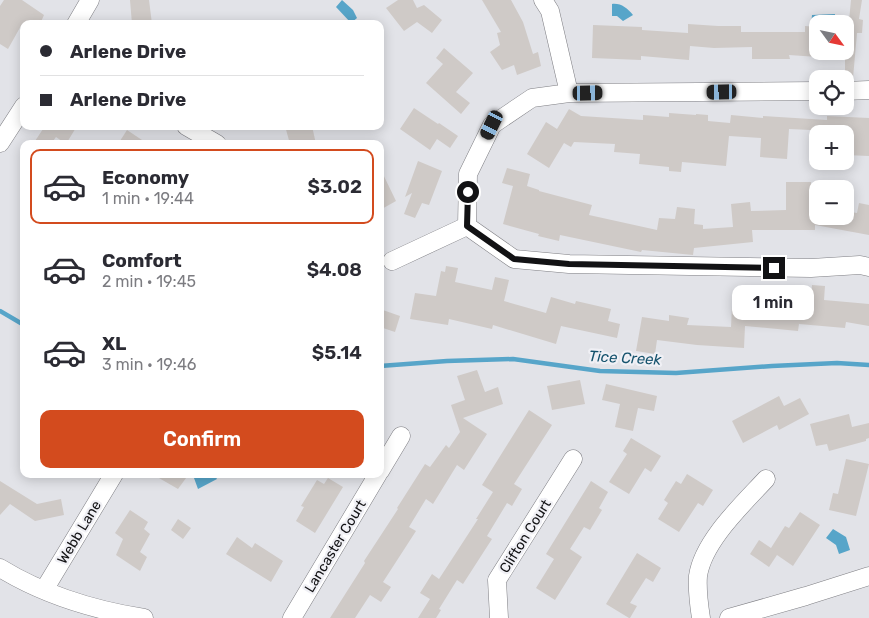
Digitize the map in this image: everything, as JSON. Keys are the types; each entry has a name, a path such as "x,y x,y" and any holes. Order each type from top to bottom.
{"street":[{"path":"78,20 90,0"},
{"path":"543,0 550,11 569,93"},
{"path":"854,90 869,90"},
{"path":"467,226 468,174 492,125 532,98 569,93 809,91"},
{"path":"0,143 20,112"},
{"path":"193,130 210,140"},
{"path":"392,261 467,226"},
{"path":"467,226 514,259 569,264 811,268 869,266"},
{"name":"Lancaster Court","path":"384,464 401,436"},
{"name":"Clifton Court","path":"499,618 497,580 573,459"},
{"name":"Webb Lane","path":"44,590 112,478"},
{"name":"Lancaster Court","path":"292,618 375,478"},
{"path":"702,618 698,596 698,575 707,548 728,521 766,479"},
{"path":"0,568 44,590 89,606 117,614 144,618"},
{"path":"729,618 869,576"}],"water":[{"path":"342,0 353,10 357,18 348,20 336,7"},
{"path":"612,4 624,6 633,15 623,21 617,16 612,16"},
{"path":"194,478 217,479 198,489"},
{"path":"833,529 846,537 850,550 839,554 836,545 826,538"}],"building":[{"path":"4,0 22,0 44,15 42,20 20,20 20,28 8,49 0,44 0,6"},
{"path":"130,0 149,0 152,20 132,20"},
{"path":"398,0 413,0 417,8 424,5 442,20 432,33 417,22 404,31 386,8"},
{"path":"482,0 511,0 523,22 533,54 538,52 541,66 517,75 514,65 502,70 490,52 500,45 497,33 501,32"},
{"path":"851,0 862,0 859,19 863,20 862,33 857,33 854,70 845,70 845,60 854,60 854,15 850,15"},
{"path":"688,24 741,26 741,32 805,32 805,26 809,26 809,56 789,55 790,59 752,59 752,47 714,48 690,46 689,60 641,56 641,60 592,58 593,25 642,27 642,30 688,33"},
{"path":"444,48 473,73 456,92 470,103 461,114 426,83 443,64 436,58"},
{"path":"414,108 458,136 450,148 437,139 430,150 400,129"},
{"path":"569,109 581,116 643,120 643,115 669,117 669,113 708,115 708,121 730,123 731,115 827,120 827,116 869,118 869,156 854,155 854,125 809,125 809,130 789,129 787,159 760,157 761,138 729,136 726,166 682,162 681,172 669,171 669,167 639,164 640,154 614,152 615,144 574,142 571,147 564,143 549,168 527,154 546,122 557,129"},
{"path":"42,130 75,130 68,140 60,140 56,137 54,140 36,140"},
{"path":"127,130 142,140 121,140"},
{"path":"286,130 313,130 315,140 289,140"},
{"path":"418,161 442,171 429,205 422,203 415,218 404,214 412,193 405,197"},
{"path":"507,168 530,174 527,186 592,205 589,215 657,230 659,218 675,219 677,207 695,209 694,224 703,225 703,229 733,227 731,204 750,202 751,211 786,210 786,182 809,182 809,225 815,225 815,230 752,230 753,242 694,248 693,255 642,250 641,252 560,235 559,241 503,224 513,186 502,183"},
{"path":"384,176 396,201 384,208"},
{"path":"859,203 869,205 869,235 815,225 854,225 854,212 857,213"},
{"path":"446,266 458,268 455,282 492,290 495,277 509,280 504,301 546,313 551,297 575,304 576,301 611,309 608,321 620,324 617,338 561,326 556,344 493,325 492,329 449,319 448,325 410,319 415,293 436,296 441,271 445,272"},
{"path":"812,285 825,286 824,300 869,304 869,326 846,322 845,328 799,324 798,331 745,326 744,348 657,340 655,354 636,351 642,317 669,321 669,315 689,318 687,325 731,327 732,306 757,308 758,302 786,304 786,298 811,299"},
{"path":"384,310 400,316 395,332 384,328"},
{"path":"477,370 485,392 498,387 503,404 463,418 487,434 464,470 457,465 433,504 426,499 409,527 416,531 383,582 391,587 381,602 370,595 355,618 330,618 425,464 430,467 446,445 449,448 460,432 451,405 465,400 457,376"},
{"path":"580,380 585,404 552,410 547,386"},
{"path":"606,384 657,396 654,411 638,408 633,431 615,427 620,404 602,400"},
{"path":"779,396 784,406 800,398 809,414 779,430 777,425 743,443 732,421"},
{"path":"529,410 552,425 514,484 522,489 512,506 507,503 487,536 492,539 463,584 457,580 439,609 441,610 436,618 418,618 430,599 420,593 432,574 439,579 478,519 476,519 493,492 482,485"},
{"path":"849,414 852,427 869,423 869,438 866,441 829,451 827,444 816,446 810,424"},
{"path":"631,438 661,456 651,472 645,468 629,494 609,482 627,454 623,451"},
{"path":"846,459 869,464 856,516 829,510 833,493 838,494"},
{"path":"687,474 713,490 703,506 698,503 679,532 658,519 668,503 664,500 676,481 681,484"},
{"path":"159,478 186,478 178,489"},
{"path":"328,478 343,487 315,533 296,521 304,507 301,506 317,480 324,484"},
{"path":"0,481 37,504 61,499 64,515 35,521 10,504 0,515"},
{"path":"591,481 608,492 599,508 602,510 590,530 584,527 570,549 582,557 555,600 536,588 554,559 546,554"},
{"path":"130,510 148,522 144,529 150,534 140,552 147,557 140,571 116,555 123,539 115,533"},
{"path":"800,512 820,525 793,566 777,555 769,567 750,554 759,540 771,548 785,526 789,528"},
{"path":"178,519 191,528 183,539 171,530"},
{"path":"237,537 252,548 255,543 283,561 271,582 226,554"},
{"path":"637,553 661,568 653,582 646,578 630,603 637,606 629,618 606,604"}],"waterway":[{"name":"Tice Creek","path":"0,311 20,323"},
{"name":"Tice Creek","path":"384,366 513,359 600,371 676,373 837,363 869,365"}],"route":[{"path":"468,192 467,226 514,259 569,264 774,268"}]}
